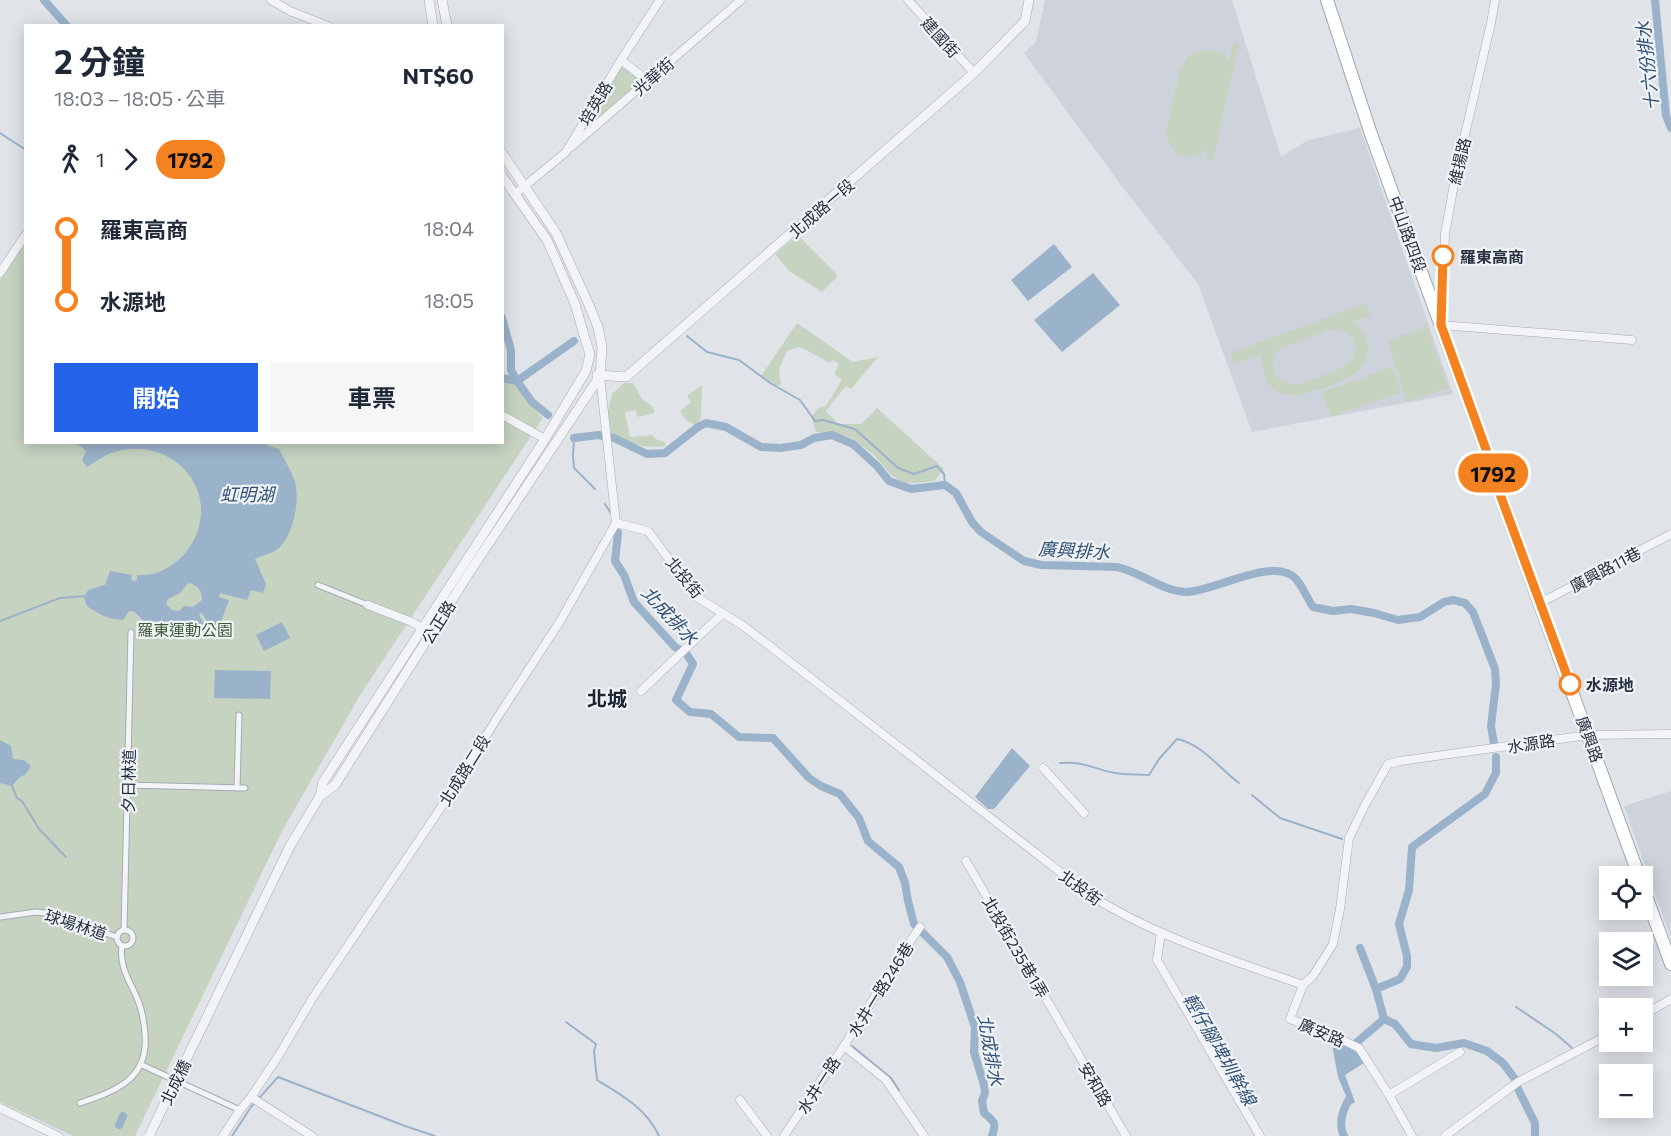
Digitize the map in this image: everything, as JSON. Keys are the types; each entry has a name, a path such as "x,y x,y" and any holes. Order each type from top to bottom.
{"main road":[{"name":"中山路四段","path":"1327,0 1371,134 1540,603"},
{"name":"廣興路","path":"1540,603 1635,866"},
{"path":"1653,915 1671,964"}],"street":[{"path":"271,0 290,11 322,24"},
{"path":"429,0 433,24"},
{"path":"442,0 447,24"},
{"name":"培英路","path":"515,194 566,152 660,0"},
{"name":"光華街","path":"566,152 741,0"},
{"name":"建國街","path":"908,0 974,73"},
{"name":"北成路一段","path":"586,370 600,376 626,377 974,73 1025,21 1029,0"},
{"name":"維揚路","path":"1441,325 1444,234 1495,0"},
{"path":"621,60 648,81"},
{"name":"公正路","path":"202,1027 290,846 320,796 323,782 471,570 600,376 603,347 594,316 556,233 504,156"},
{"path":"504,179 547,240 575,303 590,354 586,370"},
{"path":"0,273 24,237"},
{"path":"1441,325 1632,340"},
{"name":"公正路","path":"427,631 586,370"},
{"path":"600,376 616,523"},
{"path":"504,416 540,434 554,445"},
{"name":"北投街","path":"616,523 648,531 698,598 771,646 1087,893 1161,933 1303,985"},
{"name":"北成路二段","path":"224,1136 240,1110 256,1100 312,999 442,806 559,623 616,523"},
{"name":"廣興路11巷","path":"1540,603 1671,534"},
{"path":"318,585 412,622 427,631"},
{"path":"641,691 722,614"},
{"name":"夕日林道","path":"124,930 131,632"},
{"path":"237,788 239,715"},
{"name":"水源路","path":"1303,985 1313,976 1333,944 1349,838 1388,764 1588,735 1671,734"},
{"path":"1043,768 1084,813"},
{"path":"128,785 245,788"},
{"name":"北投街235巷1弄","path":"966,861 1066,1032"},
{"name":"球場林道","path":"0,916 26,912 45,913 117,937"},
{"path":"124,930 131,934 133,939 129,945 122,946 117,937 119,932 124,930"},
{"name":"水井一路246巷","path":"844,1046 918,930"},
{"path":"1161,933 1157,960 1260,1136"},
{"path":"80,1103 122,1085 132,1078 142,1065 146,1045 143,1016 122,964 120,956 122,946"},
{"name":"廣安路","path":"1303,985 1290,1019 1326,1032 1359,1048 1412,1136"},
{"path":"1653,1010 1671,999"},
{"name":"北成橋","path":"149,1136 202,1027"},
{"name":"安和路","path":"1066,1032 1126,1136"},
{"path":"1445,1136 1514,1084 1599,1040"},
{"name":"水井一路","path":"784,1136 844,1046 886,1080 924,1136"},
{"path":"1389,1095 1460,1052"},
{"path":"142,1065 240,1110"},
{"path":"256,1100 312,1136"},
{"path":"740,1100 766,1136"},
{"path":"0,1108 58,1136"}],"shaded area":[{"name":"羅東高商","path":"1045,0 1232,0 1281,157 1308,140 1360,128 1453,394 1252,432 1198,284 1121,185 1024,53 1036,42"},
{"path":"1671,791 1671,939 1653,888 1653,866 1645,866 1624,806"}],"green space":[{"path":"1233,42 1239,43 1213,161 1207,161 1207,150 1192,156 1180,155 1171,146 1166,131 1180,70 1188,56 1205,49 1223,54 1229,61"},
{"path":"621,60 648,81 598,123 588,114"},
{"path":"798,235 838,276 822,292 789,271 775,254"},
{"name":"羅東運動公園","path":"24,241 24,444 504,444 504,378 519,389 543,418 362,692 282,831 135,1136 73,1136 0,1102 0,280"},
{"path":"1366,303 1371,316 1353,322 1363,332 1368,345 1367,357 1363,366 1345,380 1301,395 1282,393 1270,385 1263,372 1262,353 1235,364 1230,353","holes":["1330,329 1340,329 1353,340 1355,349 1350,361 1337,370 1298,384 1289,384 1278,378 1273,366 1278,350"]},
{"path":"797,323 853,362 878,357 851,389 846,386 826,411 838,424 861,424 877,408 944,469 934,481 903,483 890,474 874,455 852,438 816,432 811,417 820,407 825,407 842,380 834,374 839,364 833,360 830,363 798,347 787,351 779,369 781,385 775,386 761,376"},
{"path":"1427,327 1448,388 1406,401 1388,340"},
{"path":"1392,367 1401,392 1331,417 1322,392"},
{"path":"624,383 633,383 642,399 652,406 655,413 637,417 636,410 625,412 630,437 652,435 666,443 665,446 637,445 611,433 608,411 612,394"},
{"path":"702,385 701,416 699,423 695,425 686,420 680,411 691,402 687,396"}],"water":[{"path":"1054,244 1072,267 1028,301 1011,280"},
{"path":"1093,273 1120,305 1062,352 1034,320"},
{"name":"虹明湖","path":"77,444 267,444 279,449 296,487 295,514 289,533 280,547 255,559 266,584 263,593 251,590 247,600 220,593 219,597 229,600 219,627 208,623 202,613 199,615 206,627 187,625 184,637 156,631 135,612 129,611 123,620 104,616 87,606 84,598 88,590 105,585 110,571 132,575 131,580 136,581 137,575 156,573 170,567 179,559 194,540 201,516 201,504 198,492 185,469 163,454 151,450 124,450 108,454 87,467 82,460 86,451","holes":["188,583 200,590 202,600 193,607 184,606 179,611 172,610 166,604 168,599 180,593"]},
{"path":"282,622 290,638 264,651 256,635"},
{"path":"215,670 271,671 270,699 214,698"},
{"path":"0,740 11,746 13,759 24,760 31,766 26,774 12,786 0,783"},
{"path":"1012,748 1030,766 994,809 988,809 975,797"},
{"path":"1333,1039 1358,1053 1364,1063 1345,1075 1355,1102 1339,1112 1346,1096 1338,1077"}],"waterway":[{"path":"44,0 65,24"},
{"name":"十六份排水","path":"1655,0 1666,116 1671,128"},
{"path":"0,133 24,149"},
{"path":"504,325 511,350 511,370 532,402 548,415"},
{"path":"687,336 707,352 739,360 770,383 800,400 815,421 823,420 855,429 898,468 914,474 937,466 944,474 945,485"},
{"path":"504,378 517,381 574,341"},
{"name":"廣興排水","path":"574,438 598,435 614,438 647,454 665,453 706,423 726,427 761,447 780,448 801,445 814,438 832,435 853,444 877,466 889,481 911,489 945,485 956,493 972,522 981,532 1024,561 1041,565 1117,567 1168,588 1186,592 1244,576 1274,571 1287,573 1296,579 1313,607 1333,611 1351,609 1398,620 1420,617 1444,602 1453,600 1465,603 1473,612 1495,669 1496,684 1491,726 1494,744"},
{"name":"北成排水","path":"574,438 574,468 595,489"},
{"name":"北成排水","path":"605,504 610,512"},
{"name":"北成排水","path":"618,533 615,561 624,575 634,602 675,647 686,653 693,664 676,700 690,712 711,714 739,737 773,738 809,778 840,794 859,818 868,841 899,867 914,924 947,957 960,982 975,1027 974,1052 984,1085 985,1093 982,1101 984,1113 994,1125 992,1136"},
{"path":"0,621 60,598 85,596"},
{"path":"1060,763 1083,764 1119,774 1149,775 1159,759 1177,739 1203,751 1239,783"},
{"name":"廣興排水","path":"1384,1019 1376,989 1400,979 1407,967 1407,956 1399,924 1409,890 1412,847 1485,794 1496,773 1496,757"},
{"path":"12,786 17,798 22,801 39,829 66,857"},
{"path":"1252,795 1280,818 1342,839"},
{"path":"1360,948 1376,989"},
{"path":"1516,1007 1556,1034 1572,1048"},
{"path":"1384,1019 1395,1024 1411,1044 1436,1048 1464,1043 1487,1051 1503,1063 1515,1079 1535,1123 1535,1136"},
{"name":"廣興排水","path":"1356,1043 1384,1019"},
{"path":"566,1022 596,1044 594,1051 597,1080 641,1110 659,1136"},
{"path":"852,1046 891,1078 899,1090"},
{"path":"232,1136 251,1107 278,1077 435,1136"},
{"path":"1344,1136 1341,1127 1342,1118 1348,1101"},
{"path":"119,1125 123,1116"}],"bus line":[{"name":"1792","path":"1443,256 1441,325 1570,684"}],"place":[{"name":"羅東高商","path":"1443,256"},
{"name":"水源地","path":"1570,684"}],"district":[{"name":"北城","path":"607,698"}],"water label":[{"name":"輕仔腳埤圳幹線","path":"1220,1049"}]}
